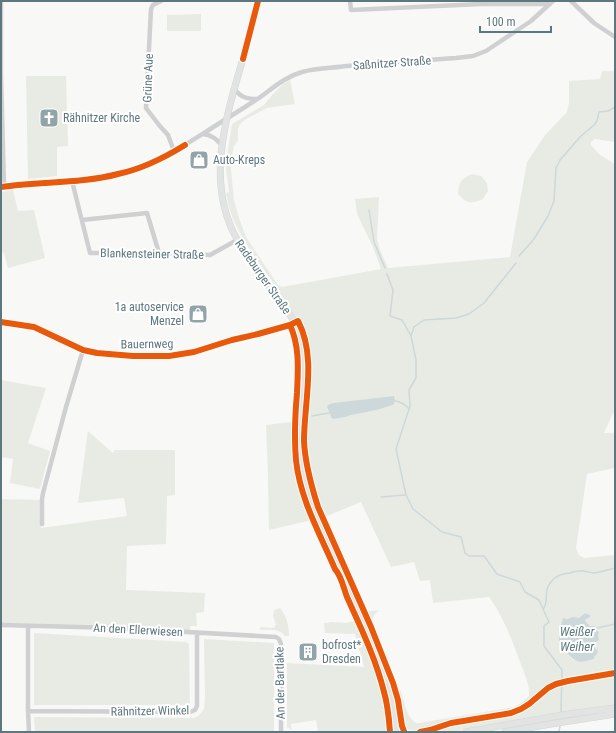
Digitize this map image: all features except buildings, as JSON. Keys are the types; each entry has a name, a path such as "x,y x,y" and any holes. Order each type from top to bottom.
{"main road":[{"name":"Radeburger Straße","path":"258,1 234,89 222,145 220,159 222,193 228,219 238,240 256,268 286,308 298,330 304,362 300,438 303,474 314,507 374,644 385,673 393,701 396,732"},
{"path":"466,732 569,714 615,708"},
{"path":"505,732 615,714"}],"street":[{"path":"1,1 3,186"},
{"name":"Grüne Aue","path":"161,1 153,5 151,9 146,108 168,135 174,152"},
{"path":"350,1 351,10 551,2"},
{"path":"571,1 594,23 615,37"},
{"name":"Saßnitzer Straße","path":"3,186 98,178 126,172 149,164 174,152 227,119 282,81 302,72 361,65 456,58 478,54 494,46 531,21 551,2"},
{"path":"234,89 241,96 251,99 258,98"},
{"path":"203,134 214,137 222,145"},
{"name":"Blankensteiner Straße","path":"72,181 90,253 210,255 238,240"},
{"path":"82,220 147,213 159,253"},
{"name":"Bauernweg","path":"1,322 34,327 83,350 97,353 133,356 169,356 194,352 294,323"},
{"path":"42,524 43,493 83,350"},
{"name":"An den Ellerwiesen","path":"1,626 116,628 276,637"},
{"path":"28,626 29,732"},
{"name":"Rähnitzer Winkel","path":"28,711 190,712 195,710 197,706 198,633"},
{"name":"An der Bartlake","path":"276,637 279,639 281,644 281,732"}],"shaded area":[{"path":"201,14 201,31 167,31 167,15"},
{"path":"602,71 615,71 615,142 595,139 591,142 591,145 600,155 615,164 615,409 604,433 615,433 615,468 587,474 576,548 579,555 584,558 615,555 615,705 564,712 452,732 435,732 434,728 409,730 403,727 401,728 396,701 388,672 363,613 365,612 380,610 374,614 372,621 401,692 407,711 416,723 514,707 529,696 528,683 507,628 489,597 433,603 430,580 420,581 414,562 391,567 361,502 322,518 306,475 303,446 305,346 275,289 277,288 253,255 233,219 226,193 229,192 226,169 232,124 264,105 283,84 290,80 295,104 267,108 246,119 240,124 238,129 238,140 234,146 231,161 234,200 246,237 278,285 282,287 381,269 373,247 357,214 355,199 379,197 377,239 388,268 510,257 527,162 545,135 567,112 569,102 569,81 600,79","holes":["585,613 590,615 590,617 585,620 588,625 597,628 599,633 598,641 594,643 594,647 598,651 588,660 577,661 571,658 559,644 561,624 563,619 579,618"]},
{"path":"26,76 66,76 68,146 57,147 57,176 28,179"},
{"path":"472,174 481,176 487,183 488,191 483,199 475,202 469,202 464,200 458,194 461,181"},
{"path":"13,190 18,211 34,210 45,258 8,268 4,253 1,252 1,192"},
{"path":"1,380 46,388 28,443 50,451 40,489 10,483 13,459 1,457"},
{"path":"290,422 298,424 298,450 302,480 315,516 312,520 269,530 266,425"},
{"path":"88,431 113,453 115,450 175,450 175,495 167,496 166,544 127,546 126,590 205,593 204,612 196,613 197,626 190,626 190,630 1,623 1,499 41,500 41,528 127,516 124,498 78,503"},
{"path":"280,608 287,621 289,636 285,636 283,633 277,631 260,630 260,627 274,628 276,625 273,616 274,610"},
{"path":"357,620 382,689 388,717 389,732 318,732 316,720 291,724 292,730 287,727 287,663 364,667 355,634 325,633 324,623 347,623"},
{"path":"34,633 186,642 189,644 190,705 34,705"},
{"path":"204,639 274,643 274,732 35,732 34,717 194,718 198,716 204,708 205,697"}],"water":[{"path":"394,396 395,401 393,405 333,419 327,406 334,403"},
{"name":"Weißer Weiher","path":"585,613 590,615 590,617 585,620 586,622 590,626 595,626 599,633 598,641 594,643 594,647 598,651 594,659 578,662 560,647 560,632 563,618 579,618"}],"waterway":[{"path":"519,256 534,239 548,216 554,201 556,168 560,160 580,137 594,125 597,121 599,112 608,111 615,107"},
{"path":"369,210 374,242 385,268"},
{"path":"516,263 484,303 469,314 456,318 424,320 414,327 411,336 416,360 416,378 409,390 410,406 396,449 406,495 413,509 442,532 461,537 465,553 469,556 484,556 497,574 520,582 525,592 539,600 549,622 544,626 544,646 562,670 561,712"},
{"path":"387,274 393,290 390,316 402,320 411,336"},
{"path":"395,401 403,404 409,409"},
{"path":"312,416 329,413"},
{"path":"381,497 405,495"},
{"path":"544,608 547,589 557,576 577,571 594,573 615,568"},
{"path":"597,628 615,624"},
{"path":"559,732 560,726"}],"cycle path":[{"path":"243,59 258,1"},
{"path":"1,187 75,181 118,174 153,162 185,145"},
{"path":"1,322 34,327 83,350 97,353 133,356 169,356 194,352 232,340 290,325 298,321 304,335 307,349 308,380 304,441 311,483 318,507 371,627 393,683 404,731"},
{"path":"290,325 298,359 295,419 295,443 298,474 311,516 341,579 381,680 388,712 390,732"},
{"path":"420,732 451,723 511,713 529,704 548,688 556,684 615,673"}],"place":[{"name":"Rähnitzer Kirche","path":"49,118"},
{"name":"Auto-Kreps","path":"199,160"},
{"name":"1a autoservice Menzel","path":"198,314"},
{"name":"bofrost* Dresden","path":"308,652"}]}
